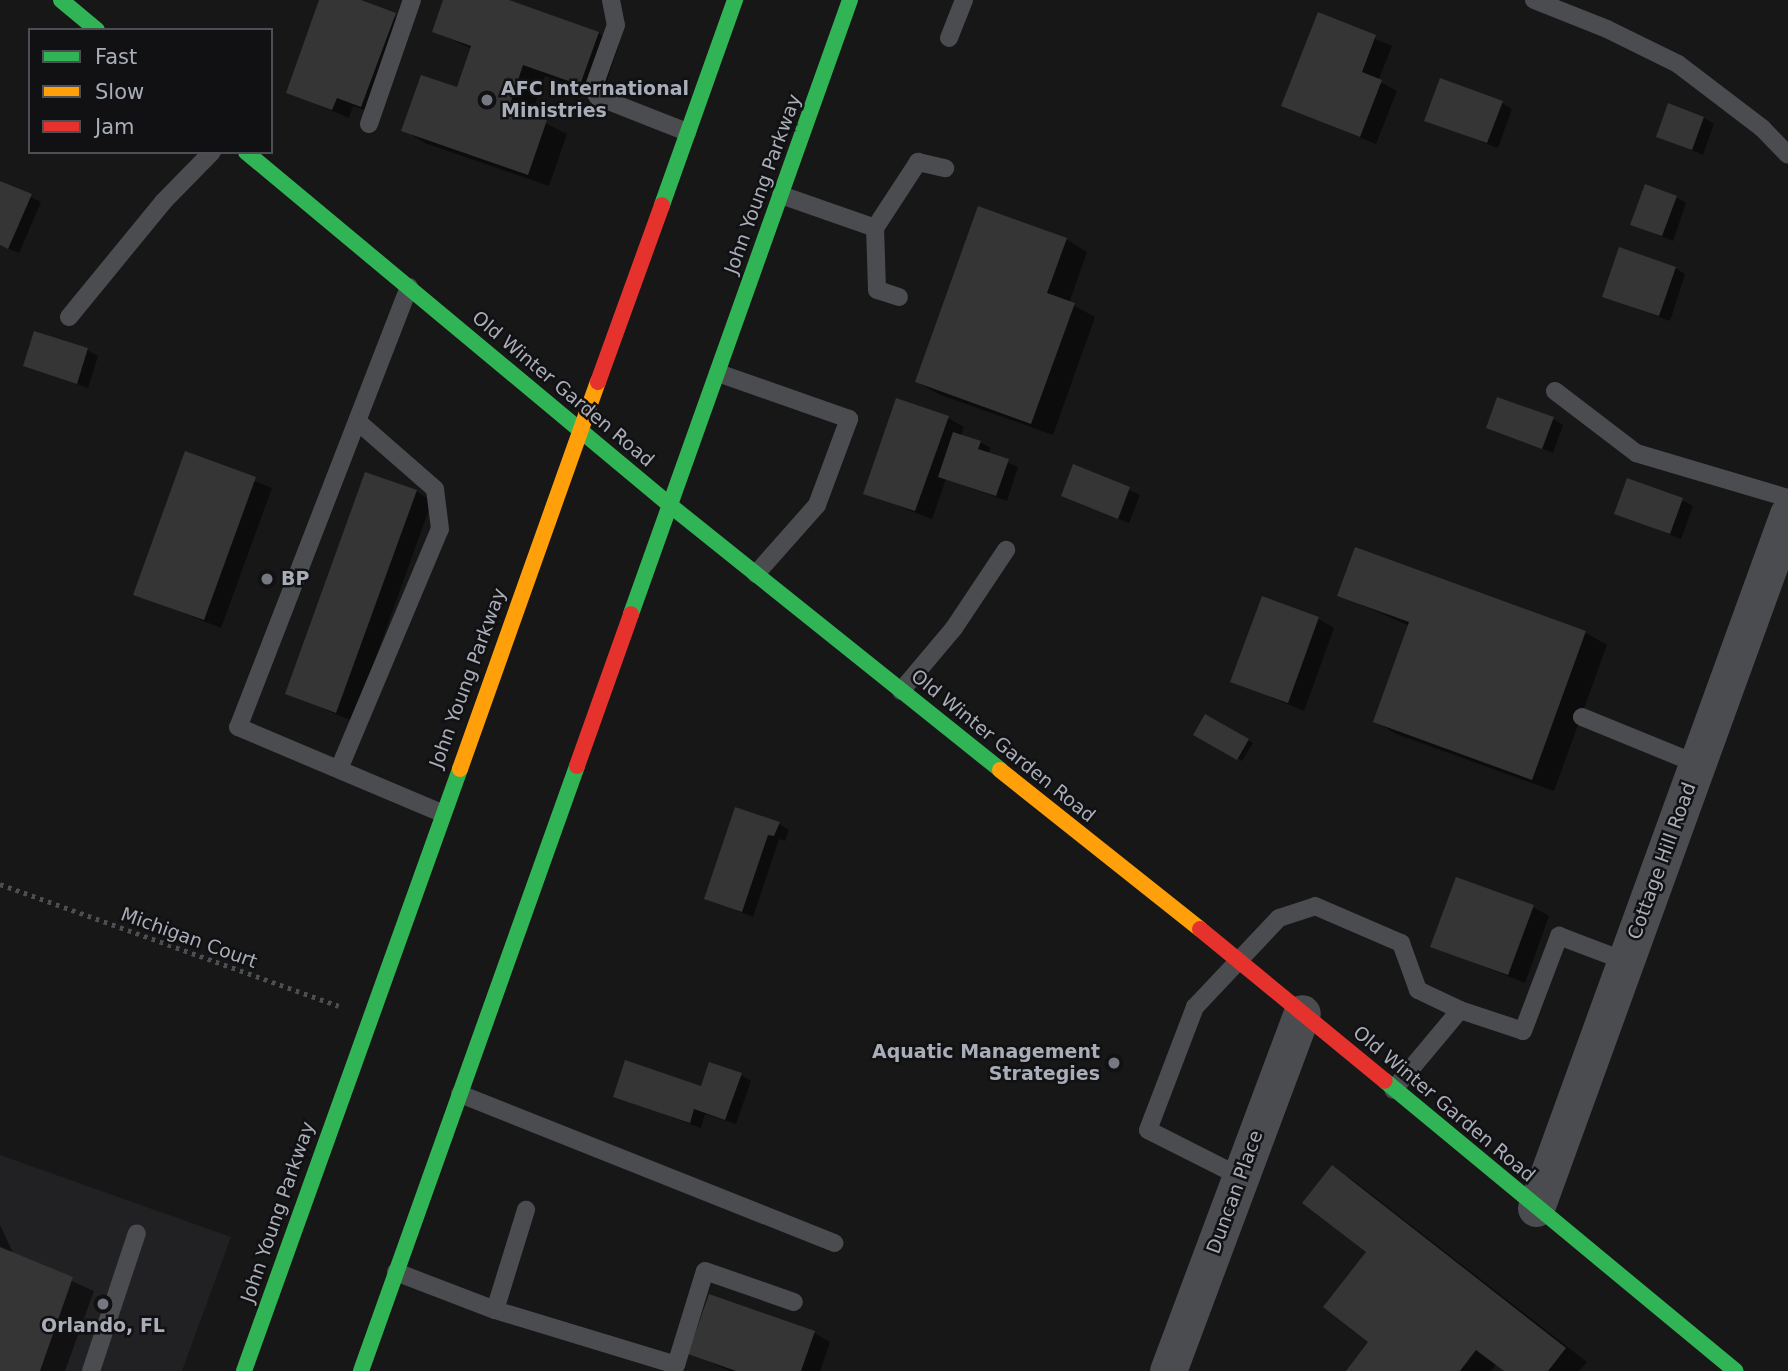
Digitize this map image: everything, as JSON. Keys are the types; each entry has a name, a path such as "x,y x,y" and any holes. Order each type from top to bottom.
{"main road":[{"path":"61,0 95,28"},
{"name":"John Young Parkway","path":"244,1371 735,0"},
{"name":"John Young Parkway","path":"361,1371 850,0"},
{"name":"Old Winter Garden Road","path":"248,154 671,506 1239,961 1735,1371"}],"street":[{"name":"Cottage Hill Road","path":"1536,1208 1788,514"},
{"name":"Duncan Place","path":"1168,1371 1302,1013"}],"lane":[{"path":"369,124 411,0"},
{"path":"611,0 615,25 593,89 598,96 687,132"},
{"path":"949,38 964,0"},
{"path":"1534,0 1607,29 1678,64 1762,128 1788,155"},
{"path":"69,317 163,202 210,154"},
{"path":"899,297 877,290 875,228 918,162 945,168"},
{"path":"781,195 875,228"},
{"path":"409,287 238,727 442,813"},
{"path":"718,373 849,419 817,505 756,575"},
{"path":"1555,391 1636,453 1788,498"},
{"path":"339,769 440,529 435,489 356,421"},
{"path":"901,691 954,628 1006,550"},
{"path":"1582,718 1697,764"},
{"path":"1241,1177 1148,1130 1195,1007 1279,918 1315,906 1401,943 1418,990 1460,1010 1523,1031 1559,936 1625,961"},
{"path":"1394,1090 1460,1010"},
{"path":"460,1094 834,1243"},
{"path":"495,1310 526,1210"},
{"path":"91,1371 137,1233"},
{"path":"397,1272 495,1310 676,1365 705,1271 794,1302"}],"path":[{"name":"Michigan Court","path":"0,884 369,1017"}],"shaded area":[{"name":"Orlando, FL","path":"0,1155 231,1237 182,1371 0,1371"}],"building":[{"path":"319,0 361,0 396,13 361,107 337,98 332,110 286,93"},
{"path":"443,0 509,0 599,32 580,85 523,65 509,107 547,120 528,175 401,131 421,75 457,87 471,46 432,32"},
{"path":"1318,12 1376,35 1362,72 1382,80 1360,137 1281,106"},
{"path":"1440,78 1503,101 1487,143 1424,121"},
{"path":"1668,103 1704,117 1692,150 1656,137"},
{"path":"0,181 32,194 8,249 0,245"},
{"path":"1645,184 1677,196 1662,236 1630,225"},
{"path":"978,206 1067,238 1047,293 1075,303 1031,424 915,382"},
{"path":"1619,247 1676,267 1659,316 1602,297"},
{"path":"34,331 88,348 77,384 23,366"},
{"path":"1497,397 1554,417 1542,449 1486,428"},
{"path":"896,398 949,416 915,511 863,494"},
{"path":"953,432 981,441 978,449 1009,459 996,496 938,477"},
{"path":"185,451 256,477 204,620 133,595"},
{"path":"1073,464 1130,487 1118,519 1061,496"},
{"path":"365,472 417,490 336,713 285,694"},
{"path":"1627,478 1683,498 1670,534 1614,514"},
{"path":"1355,547 1586,631 1532,780 1373,722 1409,622 1337,596"},
{"path":"1262,596 1319,617 1288,703 1230,682"},
{"path":"1205,714 1249,739 1237,760 1193,735"},
{"path":"735,807 780,822 774,836 768,835 742,912 704,899"},
{"path":"1456,877 1534,905 1508,975 1430,947"},
{"path":"625,1060 701,1086 709,1062 742,1073 725,1120 694,1109 690,1123 613,1097"},
{"path":"1332,1165 1566,1348 1548,1371 1504,1371 1476,1350 1460,1371 1346,1371 1368,1342 1323,1307 1366,1252 1302,1203"},
{"path":"0,1247 73,1277 40,1371 0,1371"},
{"path":"709,1294 815,1331 801,1371 736,1371 688,1354"}],"traffic: fast":[{"path":"61,0 95,28"},
{"path":"662,205 735,0"},
{"path":"631,614 850,0"},
{"path":"248,154 671,506 1000,770"},
{"path":"361,1371 577,766"},
{"path":"244,1371 460,769"},
{"path":"1385,1081 1735,1371"}],"traffic: slow":[{"path":"460,769 598,382"},
{"path":"1000,770 1200,929"}],"traffic: jam":[{"path":"598,382 662,205"},
{"path":"577,766 631,614"},
{"path":"1200,929 1385,1081"}],"place":[{"name":"AFC International Ministries","path":"487,100"},
{"name":"BP","path":"267,579"},
{"name":"Aquatic Management Strategies","path":"1114,1063"},
{"name":"Orlando, FL","path":"103,1304"}]}
